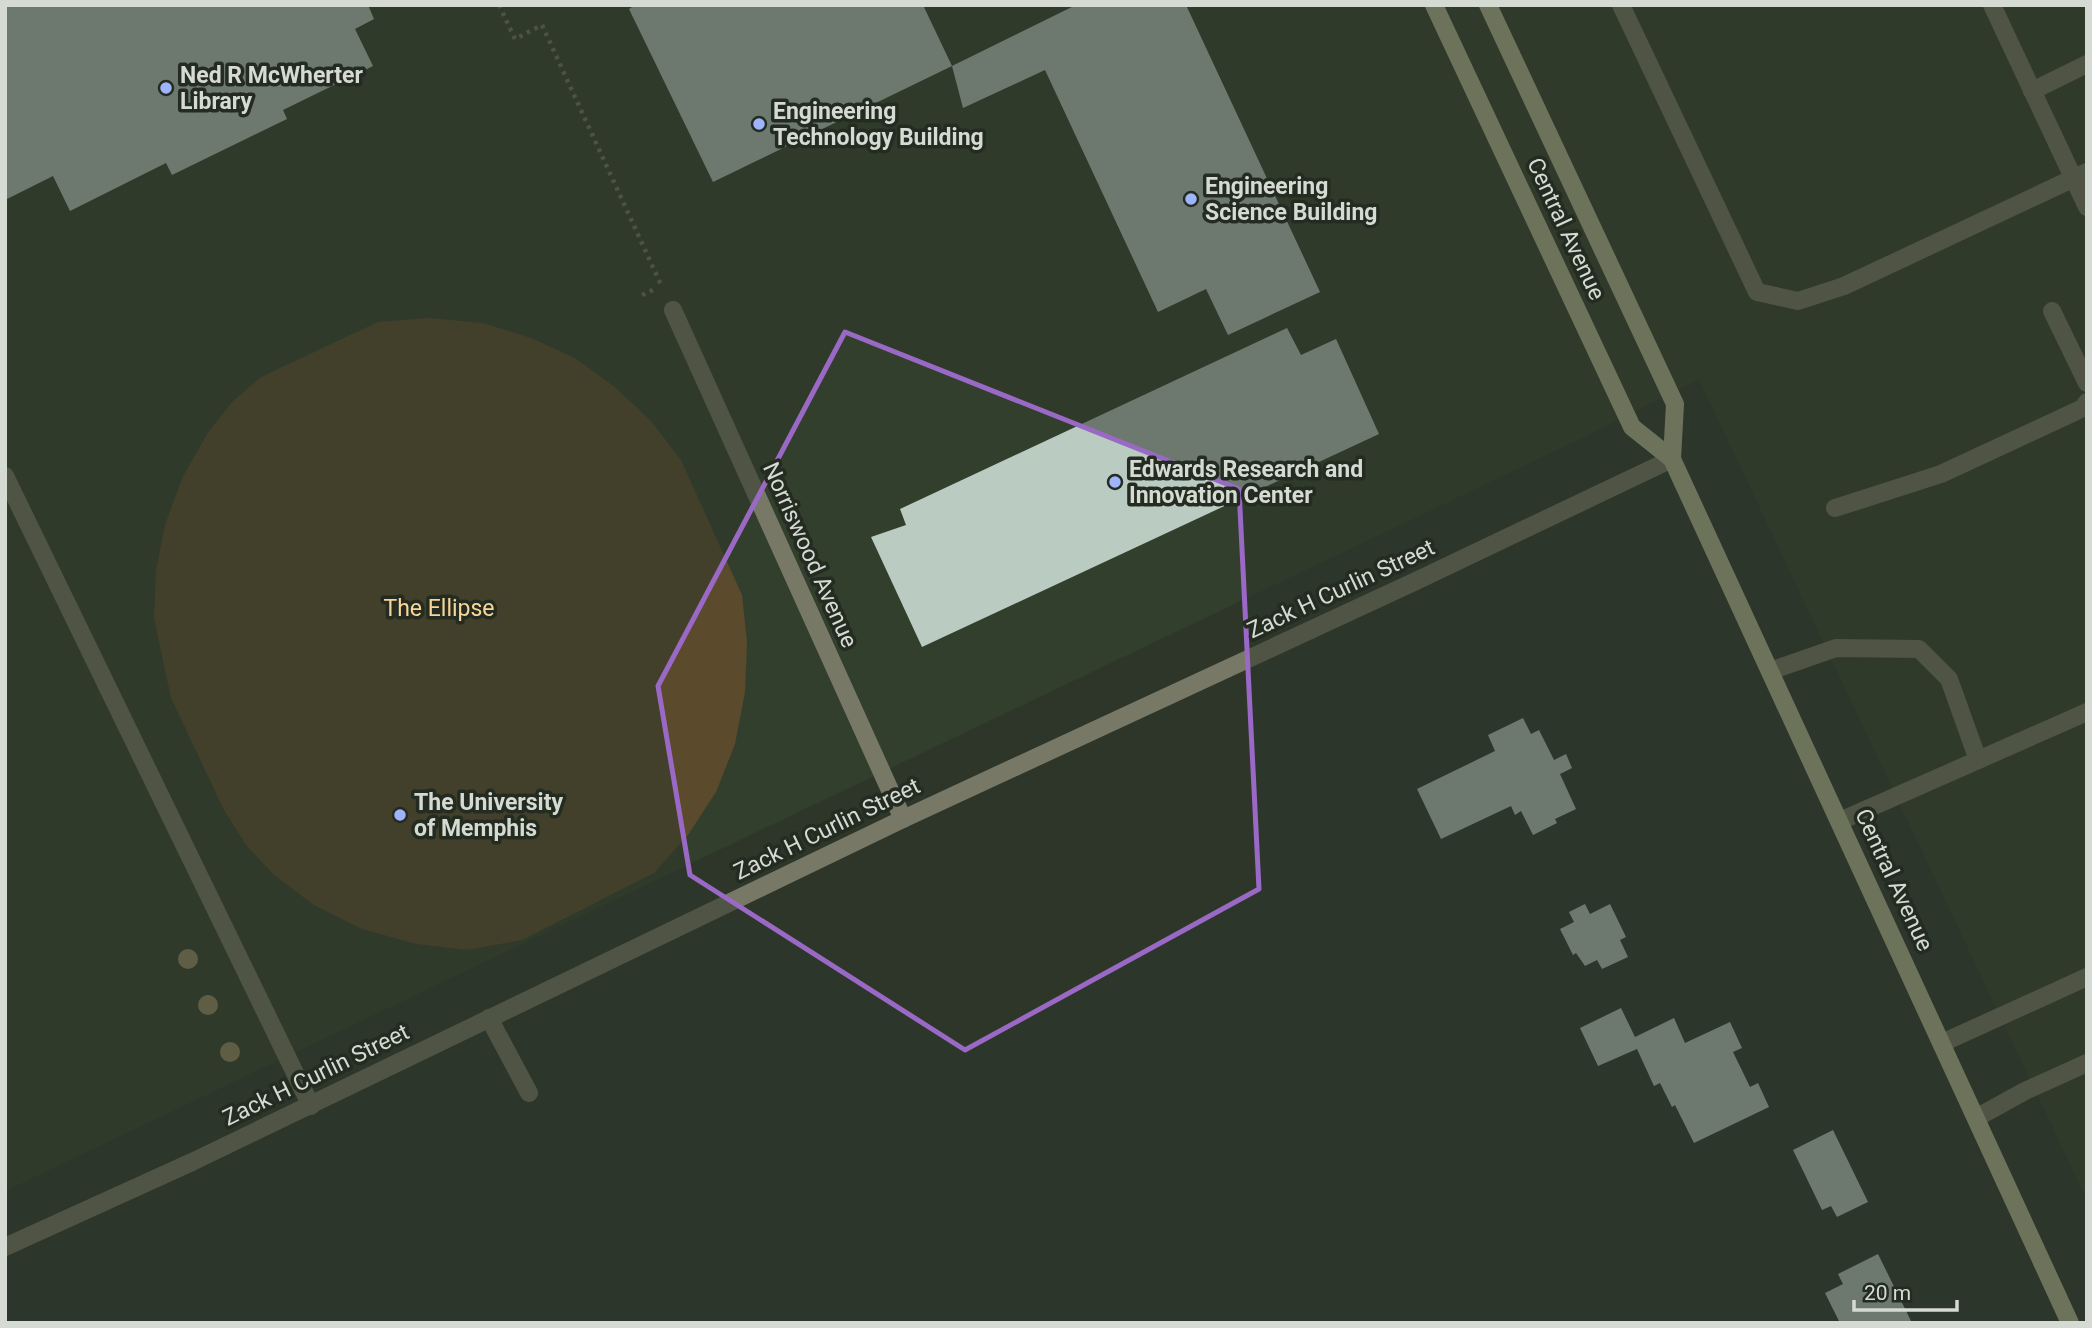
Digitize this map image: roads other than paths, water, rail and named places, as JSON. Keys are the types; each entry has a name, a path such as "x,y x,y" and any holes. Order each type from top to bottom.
{"main road":[{"name":"Central Avenue","path":"1434,5 1632,427 1672,459 2070,1323"},
{"name":"Central Avenue","path":"1488,5 1675,404 1672,459"}],"street":[{"path":"1621,5 1757,292 1798,301 1844,286 2080,175"},
{"path":"1992,5 2032,90 2080,175 2087,207"},
{"path":"2032,90 2087,64"},
{"name":"Norriswood Avenue","path":"673,310 903,819"},
{"path":"2052,311 2087,383"},
{"path":"1835,508 1941,474 2083,408 2087,402"},
{"name":"Zack H Curlin Street","path":"5,1247 311,1106 903,819 1416,582 1672,459"},
{"path":"5,476 311,1106"},
{"path":"1770,671 1836,648 1919,649 1949,679 1978,760"},
{"path":"1840,821 2087,712"},
{"path":"1942,1043 2087,977"},
{"path":"489,1018 529,1093"},
{"path":"1976,1118 2025,1091 2087,1063"}],"place":[{"name":"Ned R McWherter Library","path":"166,88"},
{"name":"Engineering Technology Building","path":"759,124"},
{"name":"Engineering Science Building","path":"1191,199"},
{"name":"Edwards Research and Innovation Center","path":"1115,482"},
{"name":"The University of Memphis","path":"400,815"}],"park label":[{"name":"The Ellipse","path":"439,608"}]}
